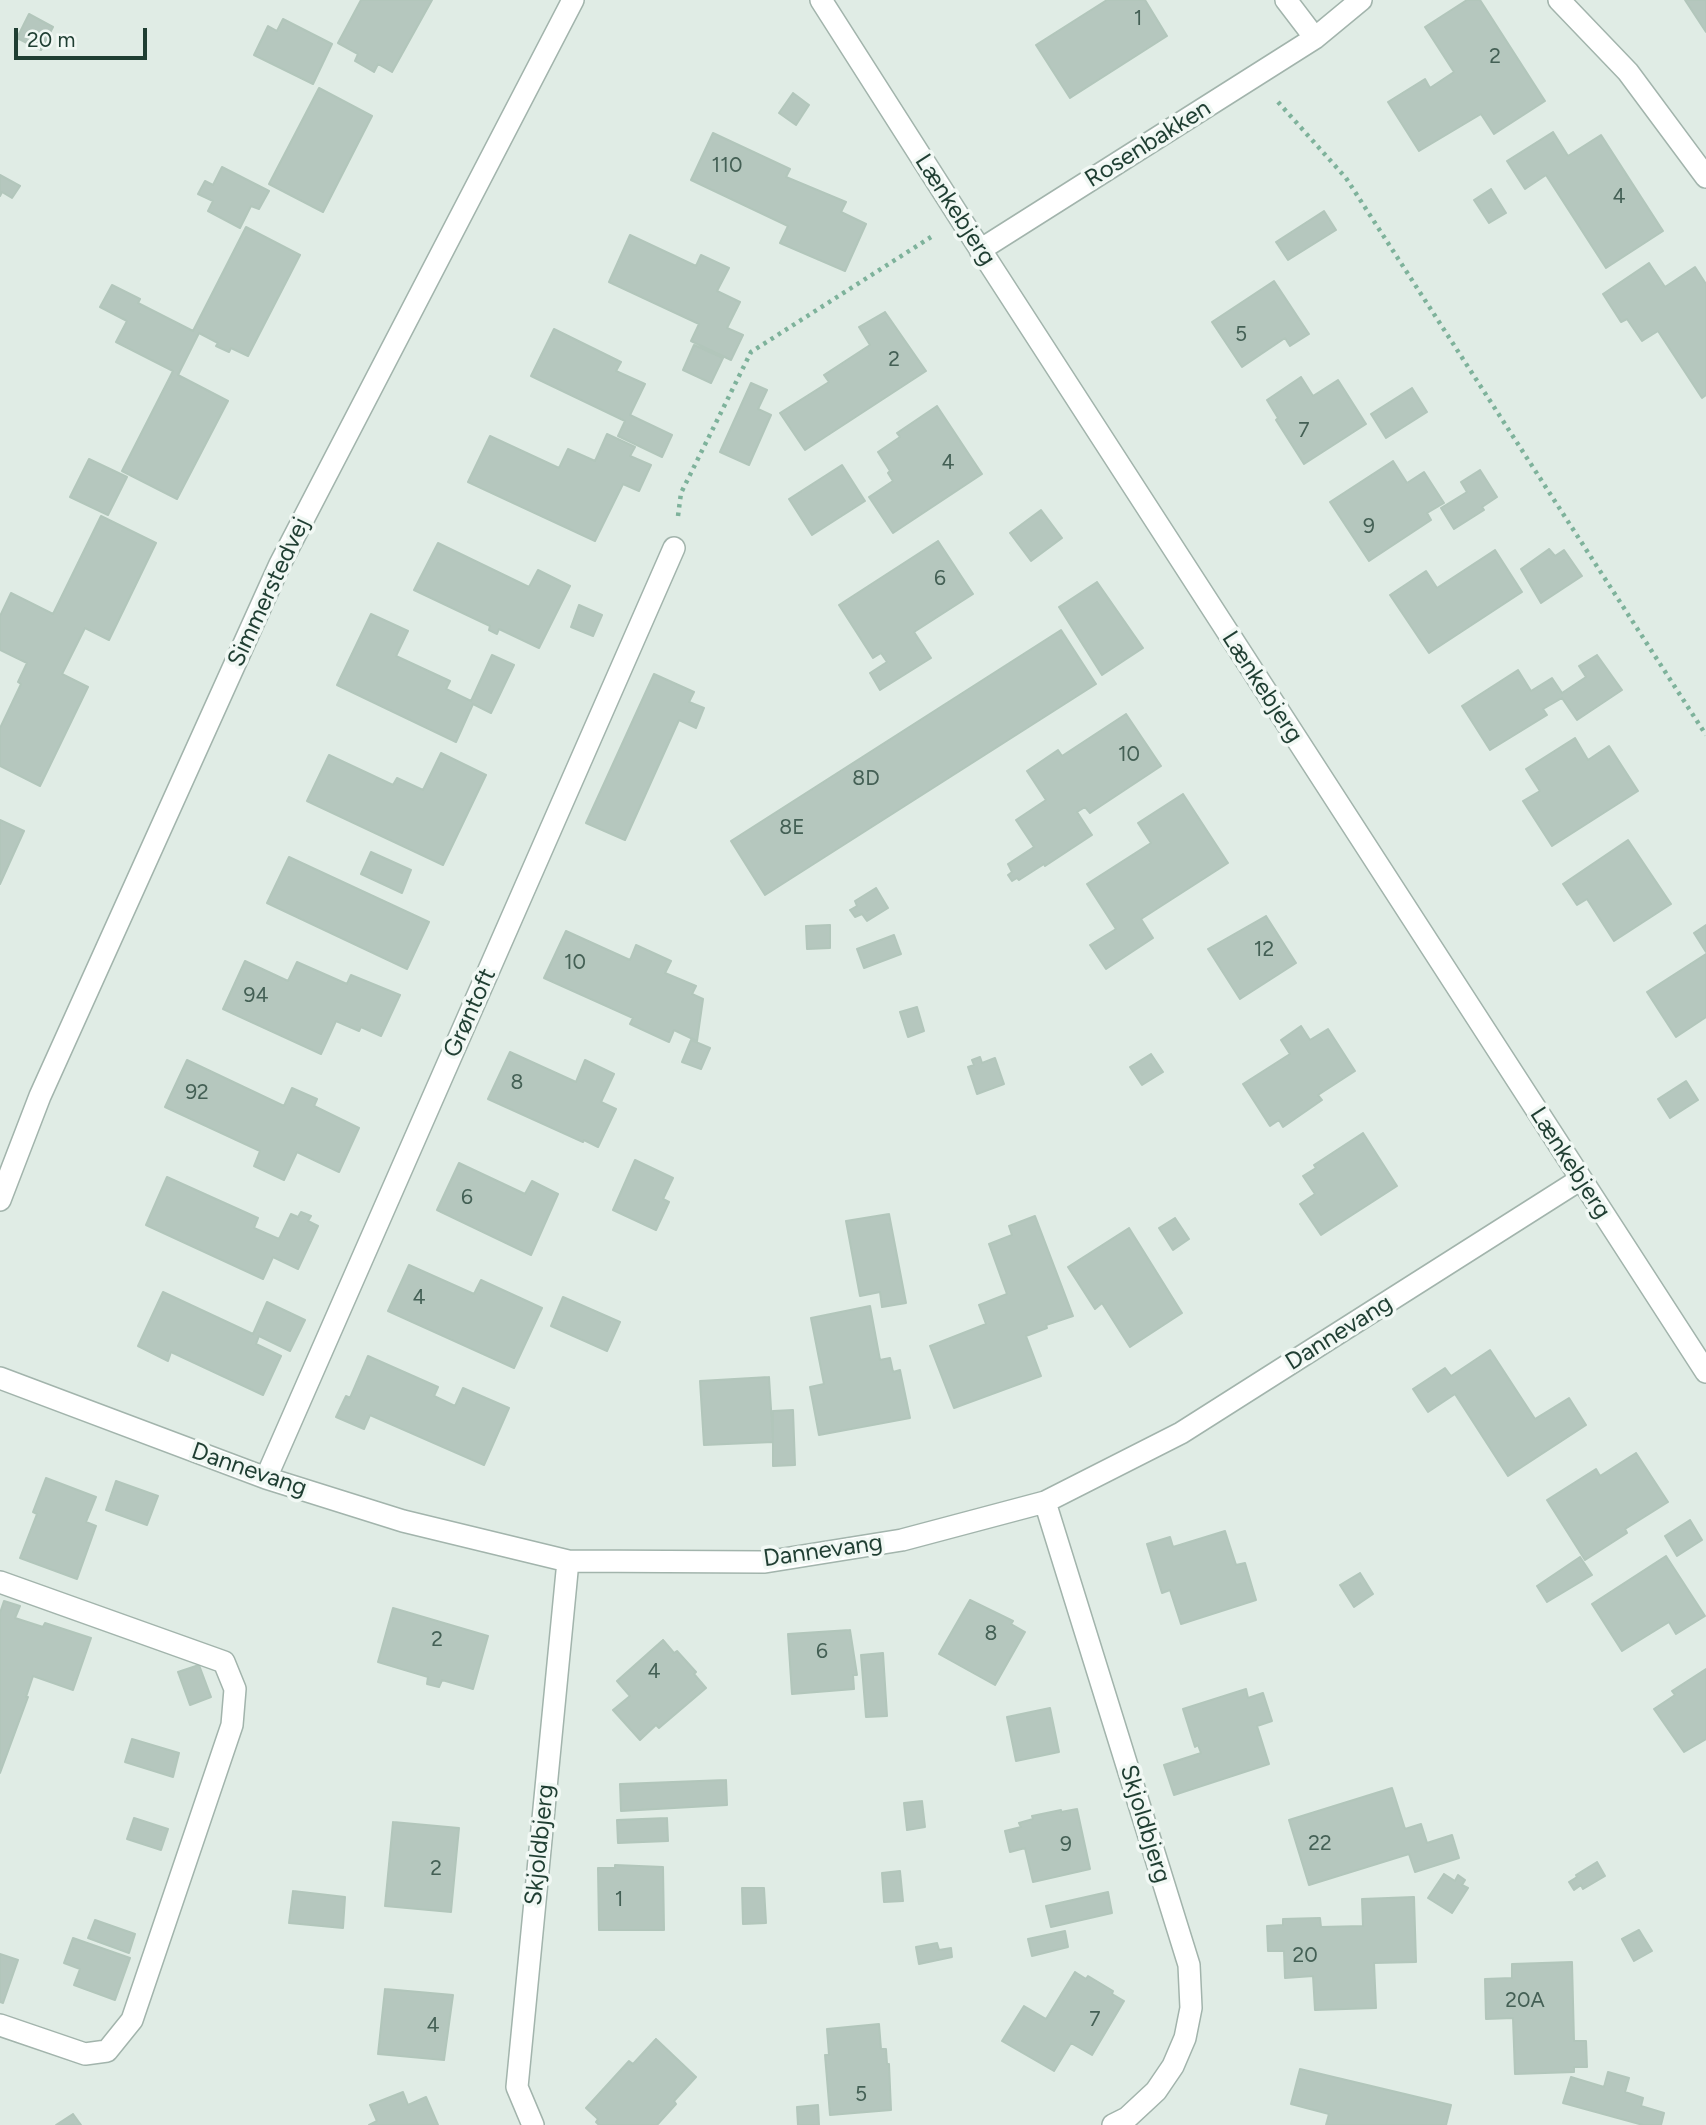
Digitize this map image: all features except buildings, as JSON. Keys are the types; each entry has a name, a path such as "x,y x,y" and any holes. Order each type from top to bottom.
{"street":[{"name":"Simmerstedvej","path":"0,1200 40,1096 280,564 573,0"},
{"name":"Lænkebjerg","path":"821,0 1706,1372"},
{"path":"1286,0 1315,37"},
{"name":"Rosenbakken","path":"980,250 1315,37 1361,0"},
{"path":"1559,0 1628,72 1706,177"},
{"name":"Grøntoft","path":"266,1478 674,548"},
{"name":"Dannevang","path":"0,1378 266,1478 403,1521 568,1562 765,1562 902,1540 1045,1502 1181,1433 1581,1179"},
{"name":"Skjoldbjerg","path":"1045,1502 1189,1965 1191,2008 1185,2038 1173,2066 1156,2091 1127,2118 1113,2125"},
{"name":"Skjoldbjerg","path":"533,2125 517,2087 568,1562"},
{"path":"0,1582 224,1662 235,1689 232,1725 132,2020 107,2051 85,2054 0,2025"}],"path":[{"path":"1255,76 1346,178 1706,735"},
{"path":"674,548 681,493 751,352 960,218"}]}
